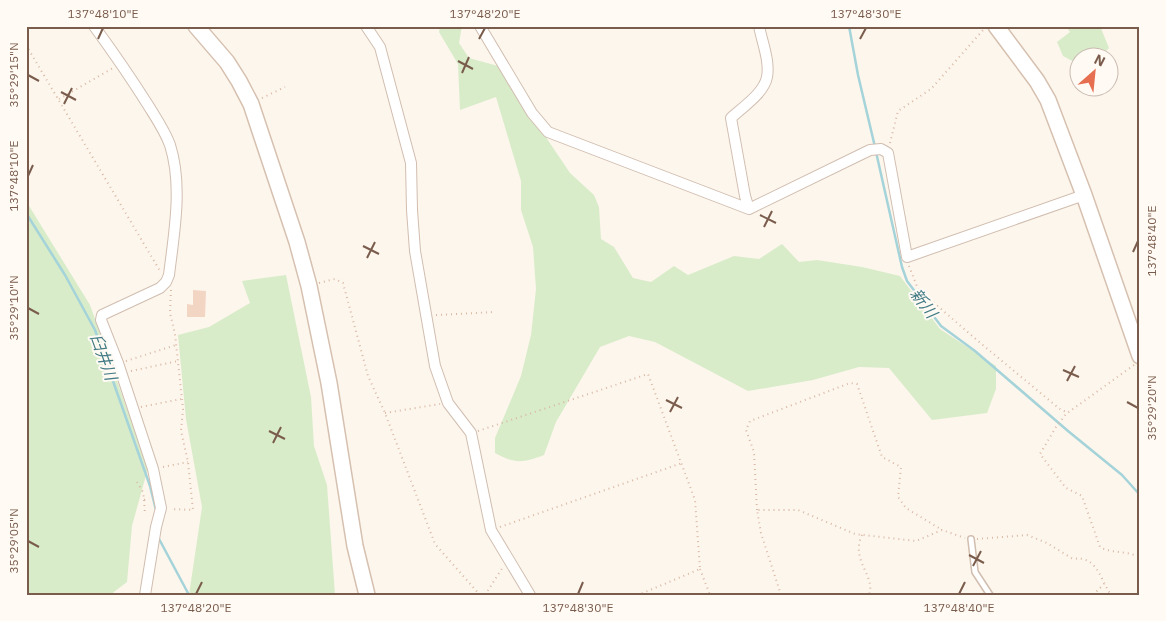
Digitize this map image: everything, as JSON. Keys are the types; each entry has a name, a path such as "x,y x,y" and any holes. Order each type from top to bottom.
{"street":[{"path":"94,26 121,63 164,131 170,146 175,174 176,214 169,275 166,282 160,288 102,315 101,320 120,368 153,469 161,508 145,595"},
{"path":"196,26 240,81 250,104 297,242 309,286 329,383 355,546 367,595"},
{"path":"366,26 380,47 411,163 415,251 435,366 448,403 472,433 491,530 530,595"},
{"path":"480,26 532,113 548,132 750,209 870,150 884,151 908,257 1084,195"},
{"path":"750,209 745,196 731,118 759,92 767,78 767,64 759,26"},
{"path":"996,26 1038,82 1048,100 1084,195 1140,356"}],"lane":[{"path":"971,539 975,572 990,595"}],"path":[{"path":"884,151 898,111 931,89 987,26"},
{"path":"26,44 171,290 170,314 175,334 183,409 180,431 188,462 193,510 161,508"},
{"path":"58,100 121,63"},
{"path":"250,104 285,87"},
{"path":"908,257 910,270 918,289 1061,410 1067,413"},
{"path":"309,286 335,279 343,283 368,376 386,413 435,544 480,595"},
{"path":"426,315 494,312"},
{"path":"120,368 176,345"},
{"path":"1140,360 1067,413 1056,426 1040,454 1066,488 1082,496 1100,547 1107,551 1134,554 1140,558"},
{"path":"120,368 178,362"},
{"path":"472,433 648,374 695,500 700,569 710,595"},
{"path":"781,595 761,533 757,510 754,452 746,430 750,421 850,383 857,384 882,458 901,467 898,497 906,508 942,530 971,539 1027,535 1047,543 1073,559 1089,560 1096,568 1111,595"},
{"path":"133,408 181,399"},
{"path":"386,413 448,403"},
{"path":"153,469 188,462"},
{"path":"491,530 682,462"},
{"path":"137,482 143,492 145,514"},
{"path":"144,500 150,498"},
{"path":"757,510 798,510 854,534 916,541 942,530"},
{"path":"862,535 858,550 871,589 869,595"},
{"path":"485,595 508,560"},
{"path":"638,595 700,569"},
{"path":"1093,595 1105,584"}],"green space":[{"path":"440,26 462,26 459,43 469,58 498,66 570,173 594,195 599,207 601,239 614,247 633,278 651,282 674,266 688,275 734,256 759,259 782,244 799,262 817,260 862,267 900,276 940,329 996,366 996,389 987,413 932,420 889,368 859,367 813,380 748,391 655,342 629,336 600,347 556,422 544,455 525,461 514,461 495,453 495,438 521,376 531,335 536,289 533,247 521,210 521,181 496,97 460,110 458,64 439,32"},
{"path":"1066,26 1100,26 1109,48 1068,48 1068,59 1063,56 1057,42 1070,32"},
{"path":"26,201 90,305 148,468 132,526 127,582 110,595 26,595"},
{"path":"286,275 311,397 314,446 327,485 335,595 189,595 202,507 186,419 178,335 209,327 250,303 242,281"}],"building":[{"path":"193,290 206,291 205,317 187,317 187,304 193,305"}],"waterway":[{"name":"新川","path":"849,26 875,147"},
{"name":"新川","path":"876,152 902,267 907,281 941,326 975,351 1122,475 1140,495"},
{"name":"臼井川","path":"26,213 65,275 95,330 150,486 156,510"},
{"name":"臼井川","path":"158,537 189,595"}]}
